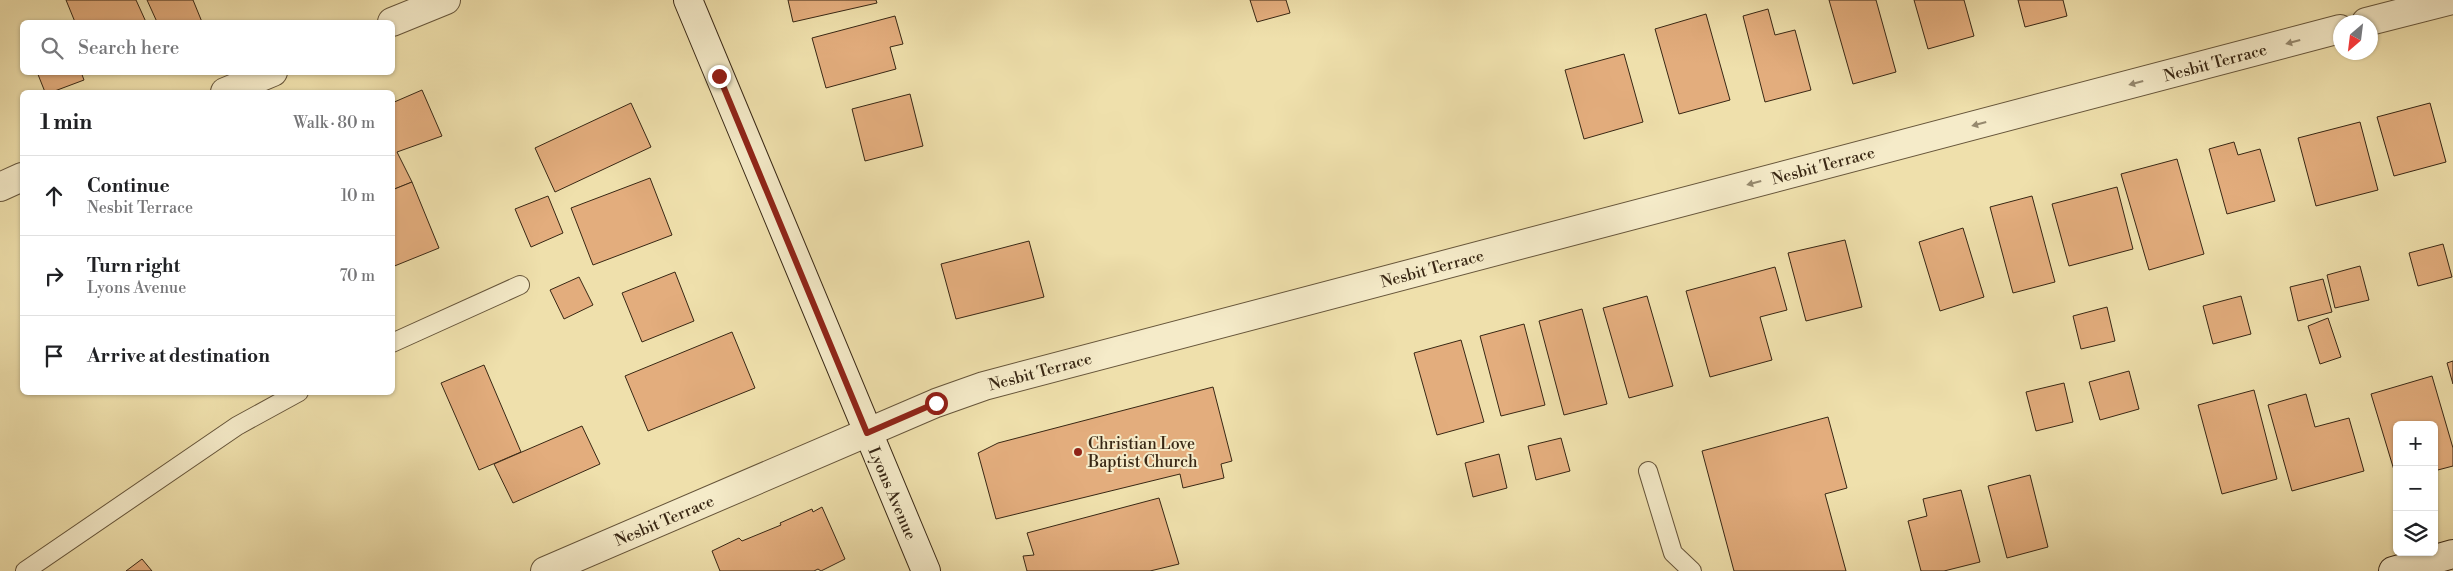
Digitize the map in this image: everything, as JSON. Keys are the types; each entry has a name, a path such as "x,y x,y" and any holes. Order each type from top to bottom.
{"street":[{"path":"395,21 446,0"},
{"name":"Lyons Avenue","path":"688,0 926,571"},
{"path":"2378,19 2452,0"},
{"name":"Nesbit Terrace","path":"545,571 867,433 960,394 984,386 2333,31"},
{"path":"230,90 266,75"},
{"path":"0,187 20,178"},
{"path":"2393,571 2453,554"}],"lane":[{"path":"395,342 520,285"},
{"path":"25,571 237,426 294,395"},
{"path":"1648,471 1673,552 1692,571"}],"building":[{"path":"66,0 136,0 145,20 74,20"},
{"path":"147,0 193,0 201,20 156,20"},
{"path":"788,0 876,0 877,3 793,22"},
{"path":"1250,0 1286,0 1290,13 1257,22"},
{"path":"1829,0 1876,0 1896,72 1853,84"},
{"path":"1914,0 1964,0 1974,36 1928,49"},
{"path":"2018,0 2063,0 2067,16 2025,27"},
{"path":"1768,9 1775,35 1795,30 1811,90 1765,102 1743,16"},
{"path":"1706,14 1730,100 1679,114 1655,29"},
{"path":"895,16 903,44 890,47 896,69 826,88 812,38"},
{"path":"1624,54 1643,122 1584,139 1565,70"},
{"path":"38,75 82,75 84,80 57,90 44,90"},
{"path":"422,90 442,136 397,152 412,182 395,189 395,102"},
{"path":"910,94 923,146 865,161 852,109"},
{"path":"631,103 651,147 555,192 535,148"},
{"path":"2430,103 2446,162 2394,176 2377,117"},
{"path":"2360,122 2378,190 2316,206 2298,138"},
{"path":"2234,142 2238,155 2260,149 2275,201 2227,214 2209,149"},
{"path":"2177,159 2204,254 2149,270 2121,174"},
{"path":"650,178 672,235 593,265 571,208"},
{"path":"412,182 439,248 395,266 395,189"},
{"path":"2117,187 2133,249 2069,266 2052,204"},
{"path":"548,196 563,233 531,247 515,209"},
{"path":"2032,196 2055,282 2013,293 1990,207"},
{"path":"1963,228 1984,297 1940,311 1919,242"},
{"path":"1845,240 1862,307 1806,321 1788,253"},
{"path":"1029,241 1044,297 956,319 941,264"},
{"path":"2443,244 2452,277 2418,286 2409,253"},
{"path":"2360,266 2369,300 2335,308 2327,275"},
{"path":"1775,267 1787,310 1760,317 1772,360 1710,377 1686,291"},
{"path":"675,272 694,321 642,342 622,293"},
{"path":"579,277 593,305 564,319 550,290"},
{"path":"2323,279 2332,312 2298,321 2290,287"},
{"path":"1647,296 1673,386 1629,398 1603,308"},
{"path":"2241,296 2251,334 2213,344 2203,306"},
{"path":"2107,307 2115,341 2081,349 2073,316"},
{"path":"1582,309 1607,404 1564,415 1539,321"},
{"path":"2328,318 2341,357 2320,364 2308,326"},
{"path":"1524,324 1545,405 1501,416 1480,336"},
{"path":"732,332 755,388 648,431 625,376"},
{"path":"1461,340 1484,422 1437,435 1414,353"},
{"path":"2453,361 2453,384 2447,363"},
{"path":"484,365 521,452 479,470 441,383"},
{"path":"2129,371 2139,409 2100,420 2089,382"},
{"path":"2432,376 2453,448 2453,466 2438,470 2438,421 2393,421 2393,467 2371,394"},
{"path":"2064,383 2073,422 2036,431 2026,392"},
{"path":"1213,387 1232,461 1221,464 1224,478 1183,488 1180,474 996,519 978,453 998,443"},
{"path":"2254,390 2277,479 2222,494 2198,405"},
{"path":"2306,394 2315,427 2349,418 2364,471 2292,491 2268,405"},
{"path":"1828,417 1847,488 1825,494 1846,571 1734,571 1702,451"},
{"path":"582,426 600,464 513,503 494,464"},
{"path":"1561,438 1570,471 1536,480 1528,446"},
{"path":"1499,454 1507,488 1473,497 1465,463"},
{"path":"2030,475 2048,547 2007,558 1988,486"},
{"path":"1961,490 1980,562 1944,571 1921,571 1908,521 1927,516 1923,499"},
{"path":"1159,498 1179,564 1150,571 1027,571 1023,556 1034,555 1027,533"},
{"path":"822,507 845,559 821,571 818,569 814,571 720,571 712,551 739,538 742,541 781,525 780,523 812,509 813,512"},
{"path":"142,559 152,571 126,571"}],"place":[{"name":"Christian Love Baptist Church","path":"1078,452"}],"route":[{"path":"719,76 867,433 936,403"}]}
